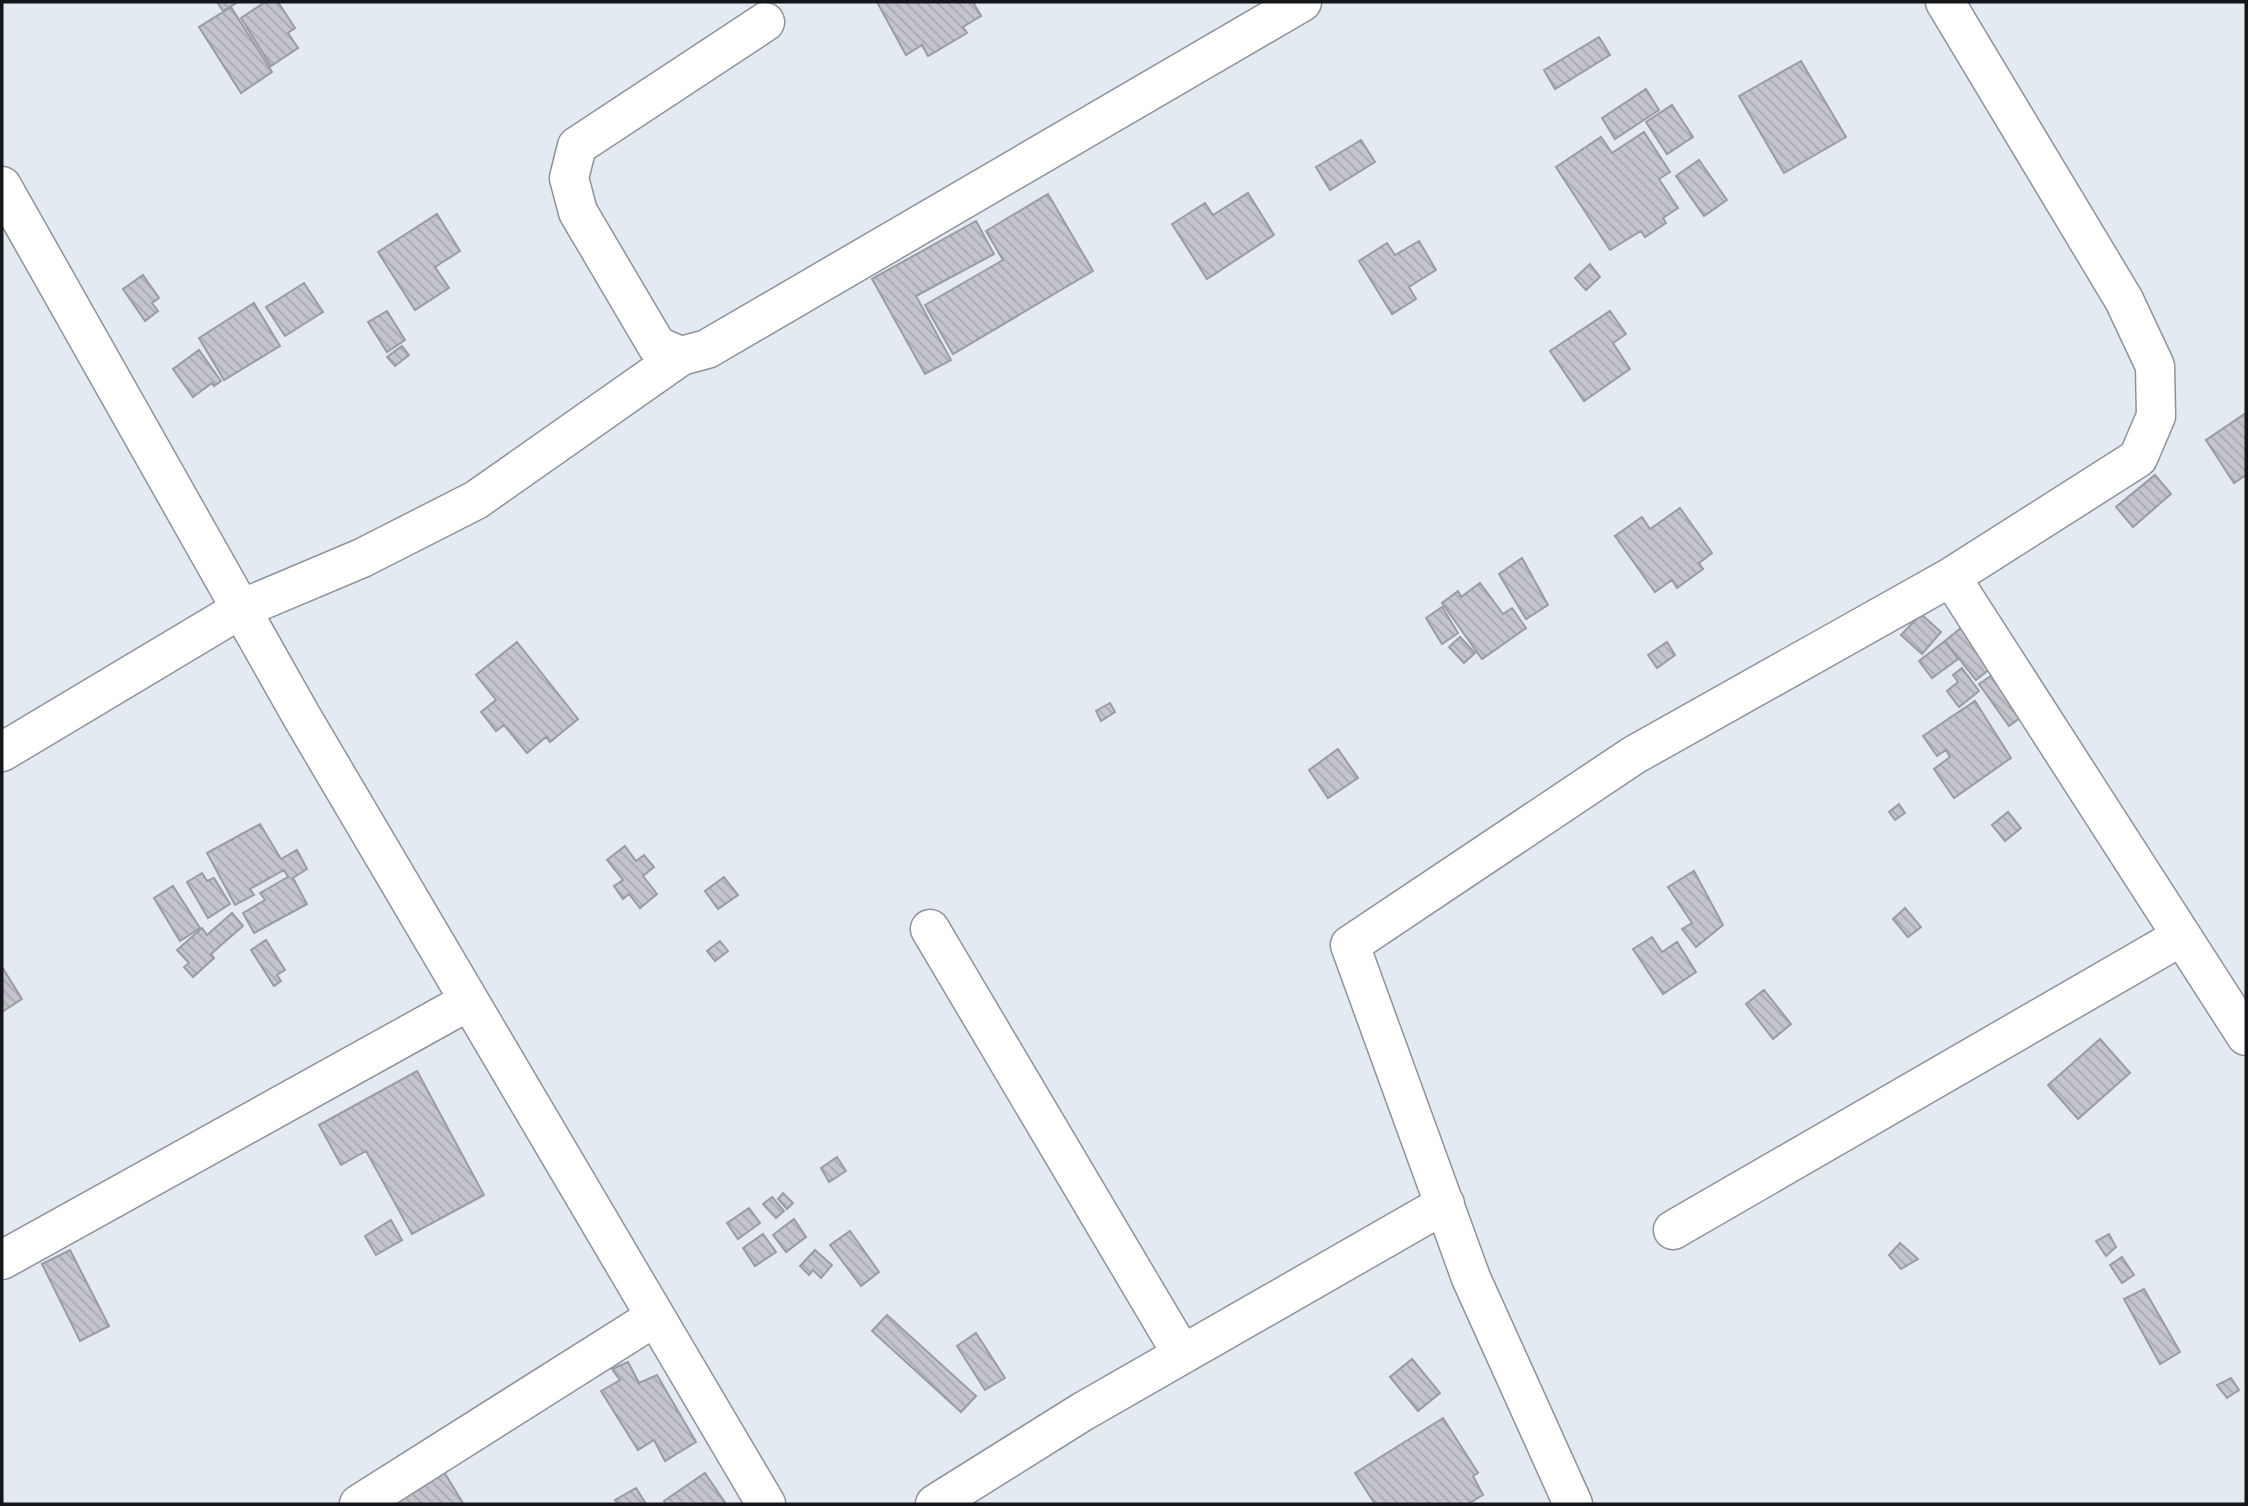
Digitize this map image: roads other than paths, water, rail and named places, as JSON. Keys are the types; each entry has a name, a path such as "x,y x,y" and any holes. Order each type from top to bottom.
{"street":[{"path":"2,752 241,609 362,558 476,500 681,356 707,349 1303,2"},
{"path":"1573,1504 1471,1278 1350,945 1634,755 1951,577 2138,458 2156,416 2155,366 2124,300 1945,2"},
{"path":"681,356 657,346 578,212 569,178 577,146 765,22"},
{"path":"2,186 309,729 765,1504"},
{"path":"1951,577 2246,1036"},
{"path":"930,929 1182,1354"},
{"path":"1672,1230 2182,936"},
{"path":"2,1260 469,1001"},
{"path":"935,1504 1082,1412 1444,1204"},
{"path":"359,1504 655,1317"}]}
